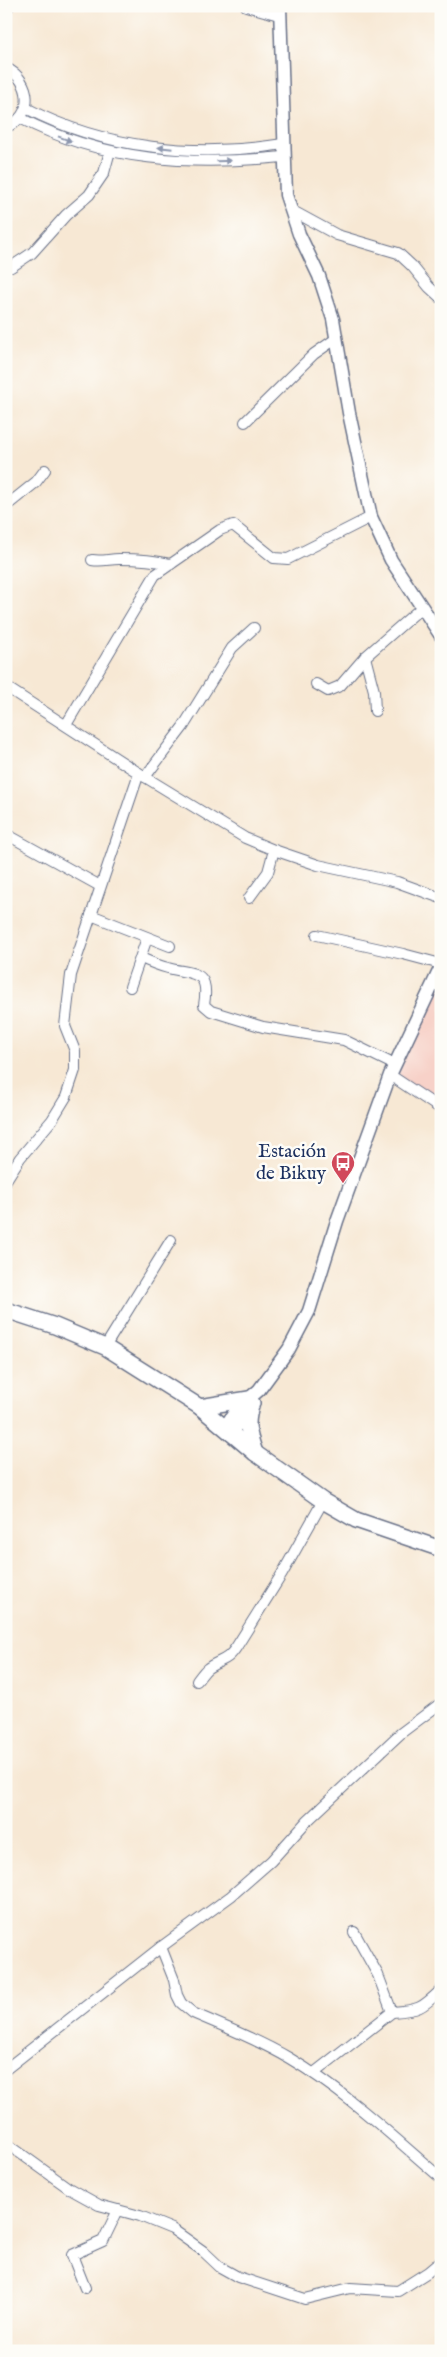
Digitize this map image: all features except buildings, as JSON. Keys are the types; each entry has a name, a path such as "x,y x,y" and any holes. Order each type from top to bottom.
{"main road":[{"path":"6,1310 55,1326 105,1347 200,1407 255,1453 323,1502 356,1520 441,1548"},
{"path":"200,1407 252,1400 247,1431 255,1453"}],"street":[{"path":"6,9 9,6"},
{"path":"246,6 280,11 283,157 286,194 299,234 319,276 337,338 349,413 371,517 391,560 441,636"},
{"path":"6,68 21,79 26,88 26,108 20,118 6,127"},
{"path":"26,108 51,121 88,135 126,143 168,148 211,149 258,148 283,144"},
{"path":"20,118 46,132 69,140 110,151 167,160 211,161 283,157"},
{"path":"11,268 32,253 66,215 89,195 104,173 110,151"},
{"path":"291,210 337,235 398,253 441,298"},
{"path":"245,422 314,354 337,338"},
{"path":"6,506 36,482 44,470"},
{"path":"66,726 155,575 220,530 233,525 274,558 288,559 371,517"},
{"path":"92,560 102,562 116,559 171,564"},
{"path":"151,561 155,575"},
{"path":"316,684 323,690 333,690 340,686 365,657 421,608"},
{"path":"6,1180 20,1158 52,1120 66,1097 75,1070 75,1050 65,1026 71,975 100,886 142,775 183,728 232,648 254,628"},
{"path":"365,657 374,691 376,711"},
{"path":"6,687 142,775 245,838 274,850 318,864 397,882 441,898"},
{"path":"6,834 100,886"},
{"path":"249,898 268,872 274,850"},
{"path":"91,914 170,946"},
{"path":"227,1431 233,1413 252,1400 289,1349 308,1311 337,1220 392,1070 441,965 403,954 317,935"},
{"path":"130,988 147,938"},
{"path":"141,958 168,968 194,972 204,980 206,991 204,1005 211,1012 263,1027 344,1040 392,1070 441,1109"},
{"path":"105,1347 170,1240"},
{"path":"197,1681 208,1668 223,1662 231,1655 278,1581 323,1502"},
{"path":"6,2069 161,1947 231,1896 271,1860 307,1821 401,1734 441,1703"},
{"path":"354,1932 378,1975 392,2012"},
{"path":"161,1947 174,1980 177,1995 181,2003 193,2013 287,2056 314,2073 371,2117 441,2178"},
{"path":"314,2073 392,2012 416,2011 426,2005 441,1990"},
{"path":"6,2143 70,2190 99,2205 172,2229 203,2251 220,2267 238,2277 305,2299 350,2288 398,2290 428,2272 441,2261"},
{"path":"85,2288 72,2254 103,2241 118,2210"}],"shaded area":[{"path":"441,973 441,1107 393,1075"}],"place":[{"name":"Estación de Bikuy","path":"343,1184"}]}
